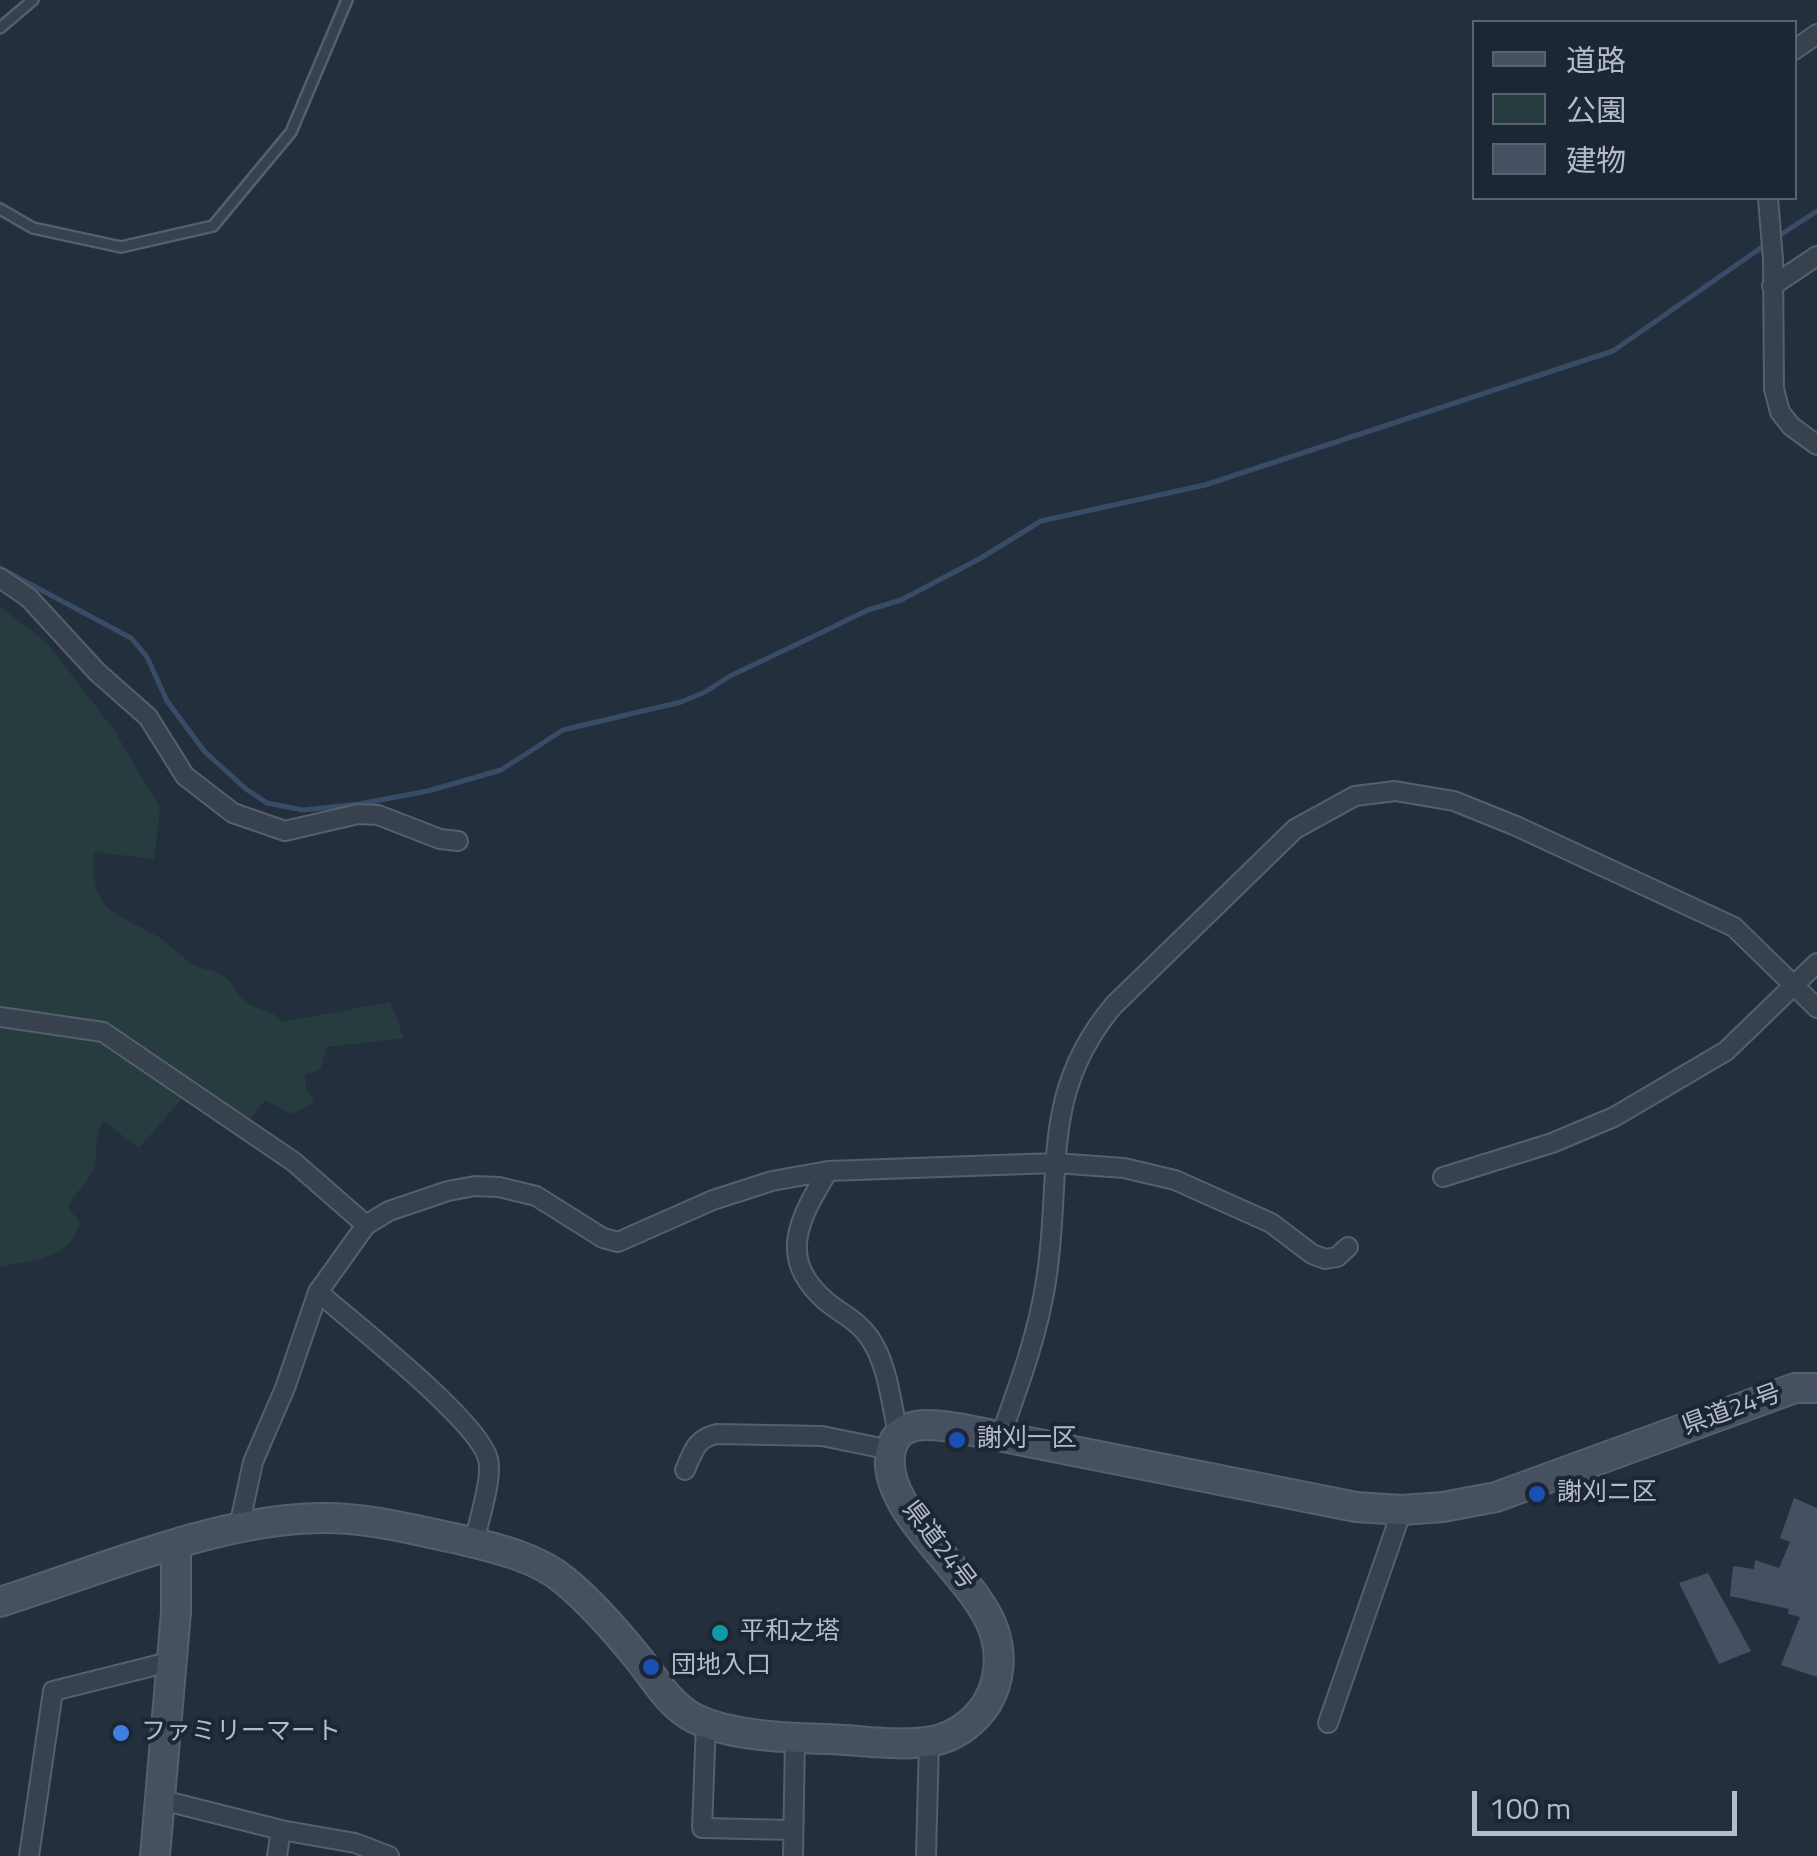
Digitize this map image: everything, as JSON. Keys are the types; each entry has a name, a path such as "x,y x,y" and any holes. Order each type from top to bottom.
{"main road":[{"name":"県道24号","path":"930,1742 958,1732 984,1707 999,1670 999,1651 984,1607 912,1516 891,1481 888,1465 894,1442 905,1428 925,1424 1001,1435 1356,1507 1402,1510 1496,1497 1795,1388 1817,1388"},
{"path":"0,1602 239,1527 323,1518 399,1526 474,1543 540,1564 562,1577 678,1707 706,1723 795,1738 930,1742"},
{"path":"154,1856 173,1661 176,1546"}],"street":[{"path":"1768,200 1774,389 1780,412 1791,426 1817,445"},
{"path":"1772,286 1817,256"},
{"path":"0,578 29,598 98,672 148,717 186,776 234,812 285,831 358,814 378,816 440,839 458,841"},
{"path":"1001,1435 1039,1318 1046,1284 1053,1232 1055,1163 1066,1086 1094,1029 1295,829 1355,796 1396,791 1425,794 1454,801 1516,826 1734,927 1817,1008"},
{"path":"1442,1177 1552,1143 1614,1117 1726,1051 1817,963"},
{"path":"0,1016 103,1032 294,1162 366,1226"},
{"path":"239,1527 253,1462 285,1388 318,1292 366,1226 389,1212 448,1191 499,1187 536,1196 602,1238 618,1242 742,1188 828,1171 1055,1163 1124,1168 1174,1180 1271,1223 1312,1254 1325,1259 1337,1258 1348,1246"},
{"path":"685,1470 696,1444 717,1434 894,1442 882,1362 875,1346 853,1320 802,1276 797,1261 800,1226 828,1171"},
{"path":"318,1292 436,1394 482,1447 489,1470 474,1543"},
{"path":"1328,1723 1402,1510"},
{"path":"29,1856 53,1691 173,1661"},
{"path":"706,1723 702,1828 793,1830"},
{"path":"793,1856 795,1738"},
{"path":"926,1856 930,1742"},
{"path":"162,1800 281,1830 355,1843 386,1855"},
{"path":"277,1856 281,1830"}],"lane":[{"path":"0,28 33,0"},
{"path":"0,209 34,228 121,247 213,226 291,132 347,0"}],"green space":[{"path":"0,606 48,644 114,730 160,808 154,859 94,852 95,886 107,906 162,939 194,965 220,974 245,1001 282,1022 390,1002 404,1038 327,1047 320,1070 305,1075 306,1089 315,1102 291,1114 265,1100 248,1122 194,1085 139,1148 103,1121 93,1170 68,1207 80,1223 68,1245 37,1260 0,1267"}],"building":[{"path":"1794,1498 1817,1508 1817,1677 1781,1665 1800,1617 1788,1614 1789,1609 1730,1596 1733,1566 1754,1569 1755,1560 1779,1568 1790,1542 1780,1538"},
{"path":"1708,1573 1751,1651 1719,1664 1679,1583"}],"waterway":[{"path":"1774,239 1817,211"},
{"path":"0,568 131,638 147,657 167,701 205,752 267,803 303,810 359,804 428,791 501,770 563,730 681,702 868,610 901,600 1041,521 1205,485 1613,351 1765,245"}],"place":[{"name":"謝刈一区","path":"957,1440"},
{"name":"謝刈ニ区","path":"1537,1494"},
{"name":"平和之塔","path":"720,1633"},
{"name":"団地入口","path":"651,1667"},
{"name":"ファミリーマート","path":"121,1733"}]}
